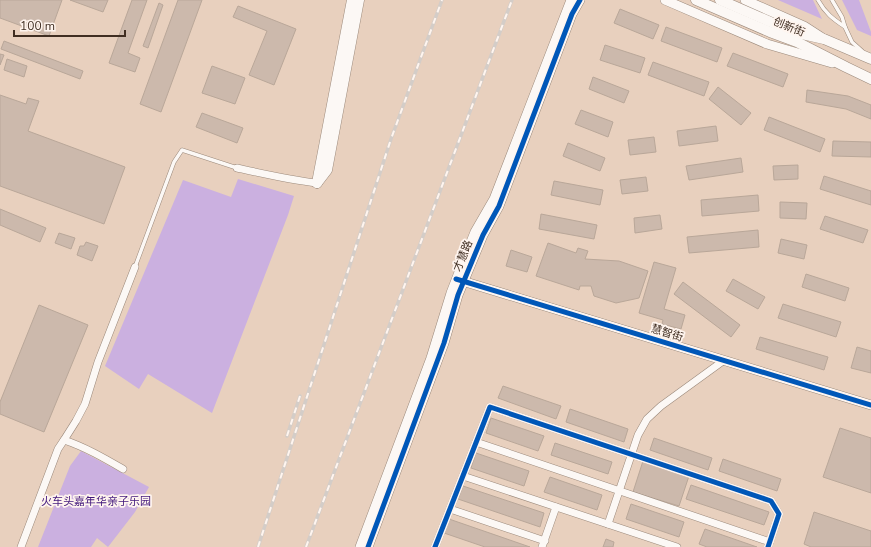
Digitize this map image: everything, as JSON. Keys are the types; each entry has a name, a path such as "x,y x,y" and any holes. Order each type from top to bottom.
{"main road":[{"path":"317,184 352,0"},
{"path":"317,184 328,170 360,0"},
{"name":"创新街","path":"696,0 797,42 871,79"},
{"name":"创新街","path":"720,0 802,34 824,39 870,58"}],"street":[{"name":"才慧路","path":"360,547 461,278 475,232 494,199 571,0"},
{"name":"才慧路","path":"368,547 439,358 458,295 461,278 499,206 572,14 580,0"},
{"path":"665,0 767,44 846,67"},
{"path":"745,0 804,26 824,39"},
{"path":"237,168 270,176 317,184"},
{"path":"21,547 58,449 76,422 85,404 98,362 135,267"},
{"name":"慧智街","path":"461,278 723,361 871,405"},
{"name":"慧智街","path":"461,278 871,400"},
{"path":"608,524 642,427 653,413 668,400 723,361"},
{"path":"437,546 450,509 476,442 490,407 771,501 779,514 769,544 619,490 476,442"},
{"path":"64,440 95,453 123,469"},
{"path":"463,476 608,524 661,544 677,547"},
{"path":"450,509 544,544 556,507"}],"lane":[{"path":"818,0 830,17 845,27"},
{"path":"832,0 842,16 852,42 870,58"},
{"path":"135,267 174,162 182,150 237,168"}],"green space":[{"path":"778,0 813,0 822,19"},
{"path":"842,0 859,0 871,32 871,36 857,30"},
{"path":"238,179 294,196 212,413 148,374 139,389 105,366 183,180 231,197"},
{"name":"火车头嘉年华亲子乐园","path":"81,451 149,487 135,512 108,547 97,538 91,547 38,547 70,466"}],"building":[{"path":"0,0 62,0 49,36 0,18"},
{"path":"70,0 108,0 103,12"},
{"path":"132,0 147,0 128,53 140,58 135,72 109,63"},
{"path":"178,0 202,0 161,112 140,104"},
{"path":"159,3 163,5 148,48 143,46"},
{"path":"238,6 296,29 274,85 249,75 267,31 233,17"},
{"path":"620,9 659,25 653,39 614,23"},
{"path":"666,27 722,48 717,62 661,41"},
{"path":"4,41 83,71 80,79 1,49"},
{"path":"605,45 645,58 640,73 600,60"},
{"path":"733,53 788,74 783,87 727,66"},
{"path":"0,54 4,55 0,65"},
{"path":"7,59 27,66 24,77 4,70"},
{"path":"653,62 709,82 704,96 648,75"},
{"path":"212,66 245,78 235,104 202,93"},
{"path":"593,77 629,91 624,103 589,89"},
{"path":"718,87 751,113 741,125 709,99"},
{"path":"807,90 848,96 871,105 871,119 846,109 806,102"},
{"path":"0,95 26,104 28,98 39,101 28,131 125,167 104,224 0,186"},
{"path":"581,110 613,122 608,137 575,124"},
{"path":"202,113 243,128 237,143 196,127"},
{"path":"769,117 825,139 820,152 764,130"},
{"path":"716,126 718,141 679,146 677,131"},
{"path":"654,137 656,152 630,155 628,140"},
{"path":"833,141 871,142 871,157 832,156"},
{"path":"568,143 605,158 600,171 563,156"},
{"path":"741,158 743,172 689,180 686,166"},
{"path":"798,165 798,179 774,180 773,166"},
{"path":"824,176 871,191 871,205 820,189"},
{"path":"646,177 648,191 622,194 620,180"},
{"path":"554,181 603,190 600,205 551,195"},
{"path":"758,195 759,211 702,216 701,200"},
{"path":"780,202 807,203 806,219 780,218"},
{"path":"0,209 46,228 40,242 0,225"},
{"path":"541,214 597,225 594,239 539,229"},
{"path":"660,215 662,229 635,233 634,218"},
{"path":"825,216 868,230 863,243 820,229"},
{"path":"758,230 759,247 689,253 687,237"},
{"path":"59,233 75,238 71,249 55,243"},
{"path":"781,239 807,245 804,259 778,253"},
{"path":"86,242 98,246 92,261 77,255 80,246 84,246"},
{"path":"548,243 576,253 578,248 588,251 585,259 619,261 648,271 639,298 616,303 594,296 591,286 580,286 579,290 536,276"},
{"path":"511,250 532,257 527,272 506,266"},
{"path":"654,262 676,268 664,309 685,315 681,329 662,324 663,320 639,313"},
{"path":"806,274 849,288 845,301 802,287"},
{"path":"733,279 765,297 758,309 726,291"},
{"path":"683,282 740,325 731,337 674,294"},
{"path":"783,304 841,322 836,337 778,318"},
{"path":"39,305 88,325 44,432 0,414 0,402"},
{"path":"760,337 828,357 824,370 756,349"},
{"path":"857,347 871,351 871,373 851,368"},
{"path":"503,386 561,406 556,419 498,398"},
{"path":"570,409 628,429 624,442 566,422"},
{"path":"491,418 544,436 538,451 486,433"},
{"path":"840,428 871,438 871,493 823,477"},
{"path":"654,438 712,458 708,470 650,450"},
{"path":"555,443 612,462 608,474 551,455"},
{"path":"476,453 529,471 524,486 471,468"},
{"path":"723,459 781,479 777,491 719,471"},
{"path":"643,461 689,476 679,506 633,492"},
{"path":"550,477 602,495 597,510 544,492"},
{"path":"691,485 769,512 764,525 686,499"},
{"path":"463,486 544,513 540,527 458,499"},
{"path":"631,504 684,522 679,537 626,519"},
{"path":"814,512 871,531 871,547 811,547 804,544"},
{"path":"449,519 530,547 485,547 444,533"},
{"path":"705,529 757,547 707,547 699,544"},
{"path":"606,539 614,542 613,547 603,547"}],"railway":[{"path":"258,547 391,139 442,0"},
{"path":"306,547 512,0"},
{"path":"287,436 300,396"}],"cycle path":[{"path":"368,547 444,343 458,295 483,235 499,206 572,14 580,0"},
{"path":"456,279 871,405"},
{"path":"435,547 490,407 771,501 779,514 768,547"}]}
